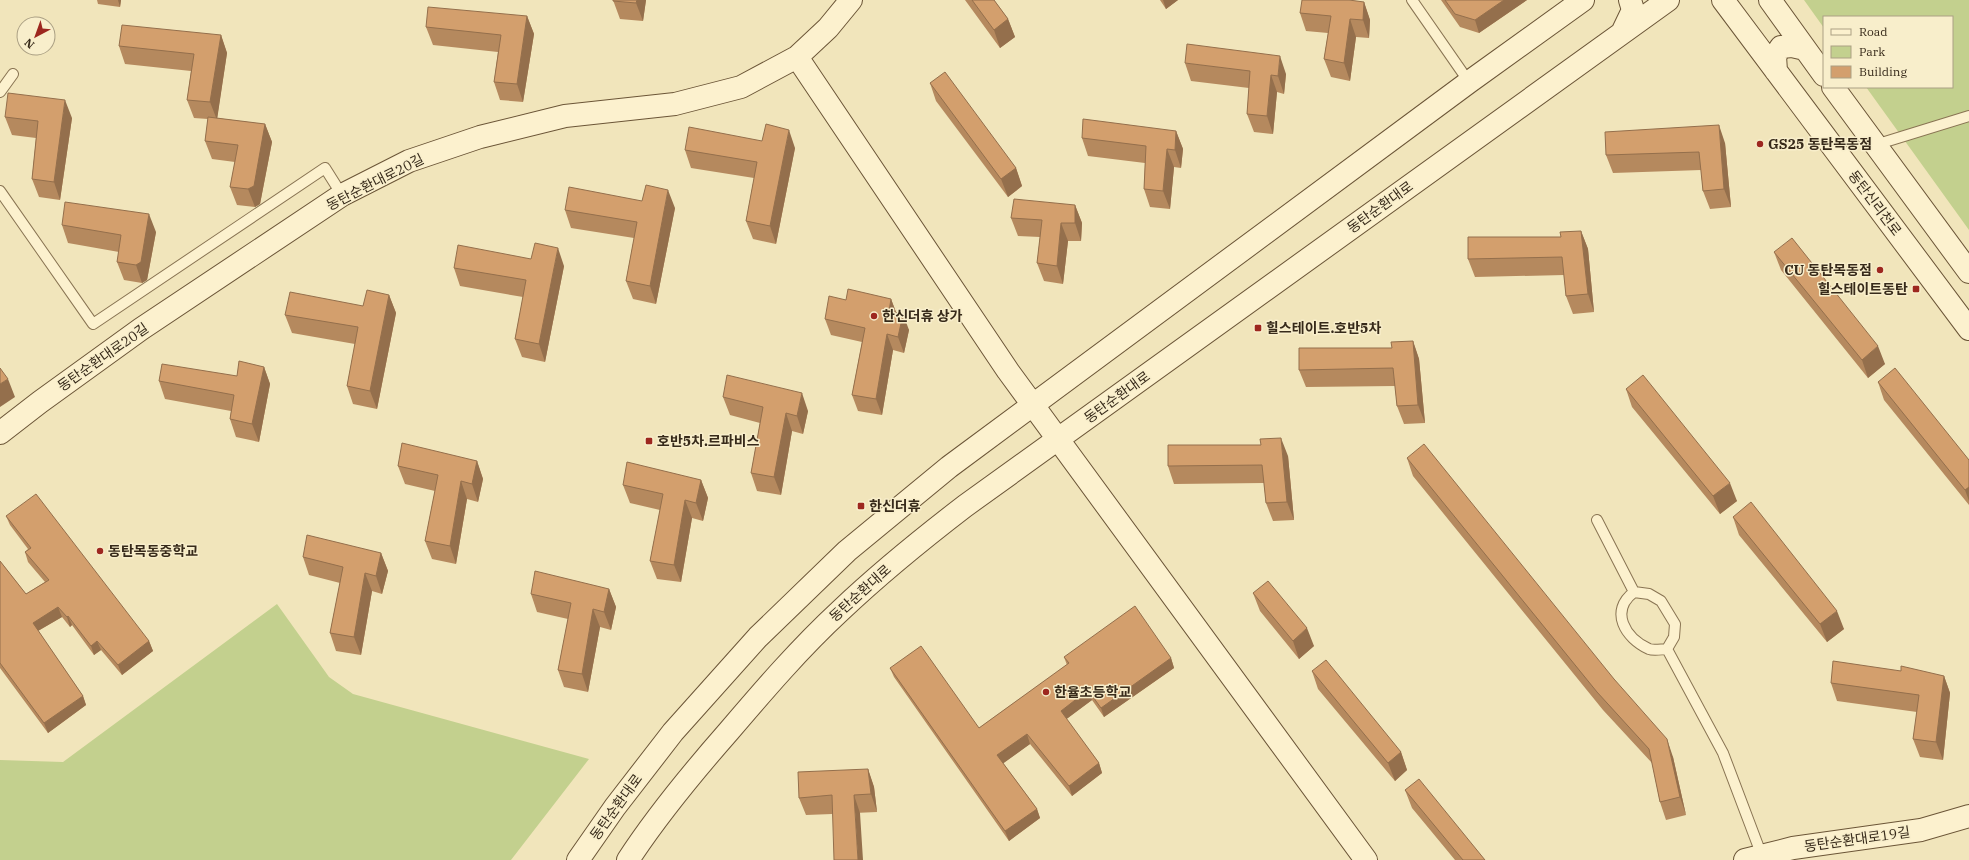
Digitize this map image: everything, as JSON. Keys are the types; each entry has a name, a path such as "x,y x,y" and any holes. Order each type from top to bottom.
{"main road":[{"name":"동탄순환대로20길","path":"0,434 40,402 141,329 342,195 409,161 480,137 565,116 675,104 741,87 797,57 828,28 851,0"},
{"name":"동탄순환대로","path":"578,860 615,807 673,732 758,637 847,551 949,467 1469,82 1583,0"},
{"path":"1622,33 1633,10 1630,0"},
{"name":"동탄순환대로","path":"628,860 656,819 700,764 799,652 840,611 918,542 965,506 1668,0"},
{"name":"동탄신리천로","path":"1723,0 1969,329"},
{"path":"1770,0 1823,74"},
{"path":"1776,71 1775,56 1781,47 1792,46 1805,49"},
{"path":"797,57 1057,440 1366,860"},
{"path":"1834,88 1969,272"},
{"name":"동탄순환대로19길","path":"1753,858 1794,848 1921,830 1969,816"}],"lane":[{"path":"1412,0 1469,82"},
{"path":"0,92 13,74"},
{"path":"1875,145 1969,116"},
{"path":"0,191 93,324 325,168 342,195"},
{"path":"1596,520 1634,592"},
{"path":"1634,592 1649,594 1661,601 1674,624 1674,637 1667,649 1650,650 1632,637 1621,620 1621,607 1626,598 1634,592"},
{"path":"1667,649 1723,753 1753,858"}],"green space":[{"path":"1804,0 1969,0 1969,230 1867,88 1953,88 1953,16 1823,16 1823,27"},
{"path":"277,604 329,677 353,694 589,759 511,860 0,860 0,760 63,762"}],"building":[{"path":"613,0 637,0 636,3"},
{"path":"972,0 994,0 1008,19 994,30"},
{"path":"1302,0 1349,0 1364,2 1363,20 1350,19 1344,63 1324,59 1331,16 1300,13"},
{"path":"1445,0 1504,0 1475,20 1455,14"},
{"path":"428,7 527,16 517,84 494,82 501,35 426,27"},
{"path":"122,25 221,35 210,102 187,100 194,54 119,46"},
{"path":"1187,44 1280,56 1278,76 1271,75 1267,116 1247,114 1250,71 1185,63"},
{"path":"945,72 1016,168 1001,179 930,83"},
{"path":"8,93 65,100 54,182 32,179 38,121 5,117"},
{"path":"208,117 265,124 254,186 248,189 230,187 238,145 205,141"},
{"path":"1083,119 1176,131 1175,150 1167,149 1163,191 1144,189 1146,146 1082,138"},
{"path":"766,124 789,130 770,226 746,221 757,162 685,150 689,127 762,141"},
{"path":"1719,125 1724,189 1703,191 1699,152 1606,155 1605,132"},
{"path":"646,185 668,190 650,286 626,281 637,222 565,210 569,187 642,201"},
{"path":"1014,199 1075,205 1075,223 1061,223 1057,266 1037,263 1042,220 1011,218"},
{"path":"65,202 149,214 141,262 136,265 117,262 121,235 62,225"},
{"path":"1581,231 1588,294 1566,296 1562,257 1468,259 1468,237 1561,237 1560,232"},
{"path":"1792,238 1878,346 1862,360 1774,252"},
{"path":"535,243 558,248 539,344 515,339 526,280 454,268 458,245 531,259"},
{"path":"848,289 891,299 889,311 903,314 898,337 887,334 876,399 852,395 865,328 825,319 829,296 846,300"},
{"path":"367,290 389,295 370,391 347,386 358,327 285,315 290,292 363,306"},
{"path":"1413,341 1418,405 1397,406 1393,368 1299,370 1299,348 1392,348 1391,342"},
{"path":"239,361 264,367 252,424 230,419 234,395 159,381 162,364 237,376"},
{"path":"0,368 8,379 0,384"},
{"path":"1895,368 1969,460 1969,487 1965,490 1878,382"},
{"path":"727,375 802,393 797,416 786,413 774,477 751,473 763,407 723,397"},
{"path":"1643,375 1730,483 1713,496 1626,389"},
{"path":"1281,438 1287,502 1266,503 1262,465 1168,466 1168,445 1261,445 1260,439"},
{"path":"402,443 477,461 472,484 461,481 450,546 425,541 438,475 398,466"},
{"path":"1424,444 1614,679 1667,739 1680,797 1660,802 1649,749 1597,692 1407,458"},
{"path":"627,462 701,480 696,503 685,500 674,565 650,561 663,494 623,485"},
{"path":"36,494 149,641 118,665 97,641 91,646 68,616 67,617 58,607 33,623 83,696 44,723 0,663 0,561 26,594 49,580 25,552 31,548 6,516"},
{"path":"1751,502 1837,611 1820,624 1733,517"},
{"path":"307,535 381,553 376,576 365,573 354,637 330,633 343,567 303,557"},
{"path":"535,571 609,589 604,612 593,609 582,674 558,670 571,603 531,594"},
{"path":"1268,581 1307,628 1293,641 1253,593"},
{"path":"1135,606 1171,658 1101,708 1088,690 1061,711 1099,763 1069,786 1027,734 997,755 1037,809 1005,831 890,668 921,646 979,728 1069,663 1064,657"},
{"path":"1326,660 1401,752 1388,763 1312,671"},
{"path":"1833,661 1901,671 1901,666 1944,676 1936,742 1913,739 1919,695 1831,683"},
{"path":"868,769 871,794 854,795 858,860 834,860 832,795 799,798 798,772"},
{"path":"1419,779 1485,860 1463,860 1405,790"}],"place":[{"name":"GS25 동탄목동점","path":"1760,144"},
{"name":"CU 동탄목동점","path":"1880,270"},
{"name":"힐스테이트동탄","path":"1916,289"},
{"name":"한신더휴 상가","path":"874,316"},
{"name":"힐스테이트.호반5차","path":"1258,328"},
{"name":"호반5차.르파비스","path":"649,441"},
{"name":"한신더휴","path":"861,506"},
{"name":"동탄목동중학교","path":"100,551"},
{"name":"한율초등학교","path":"1046,692"}]}
